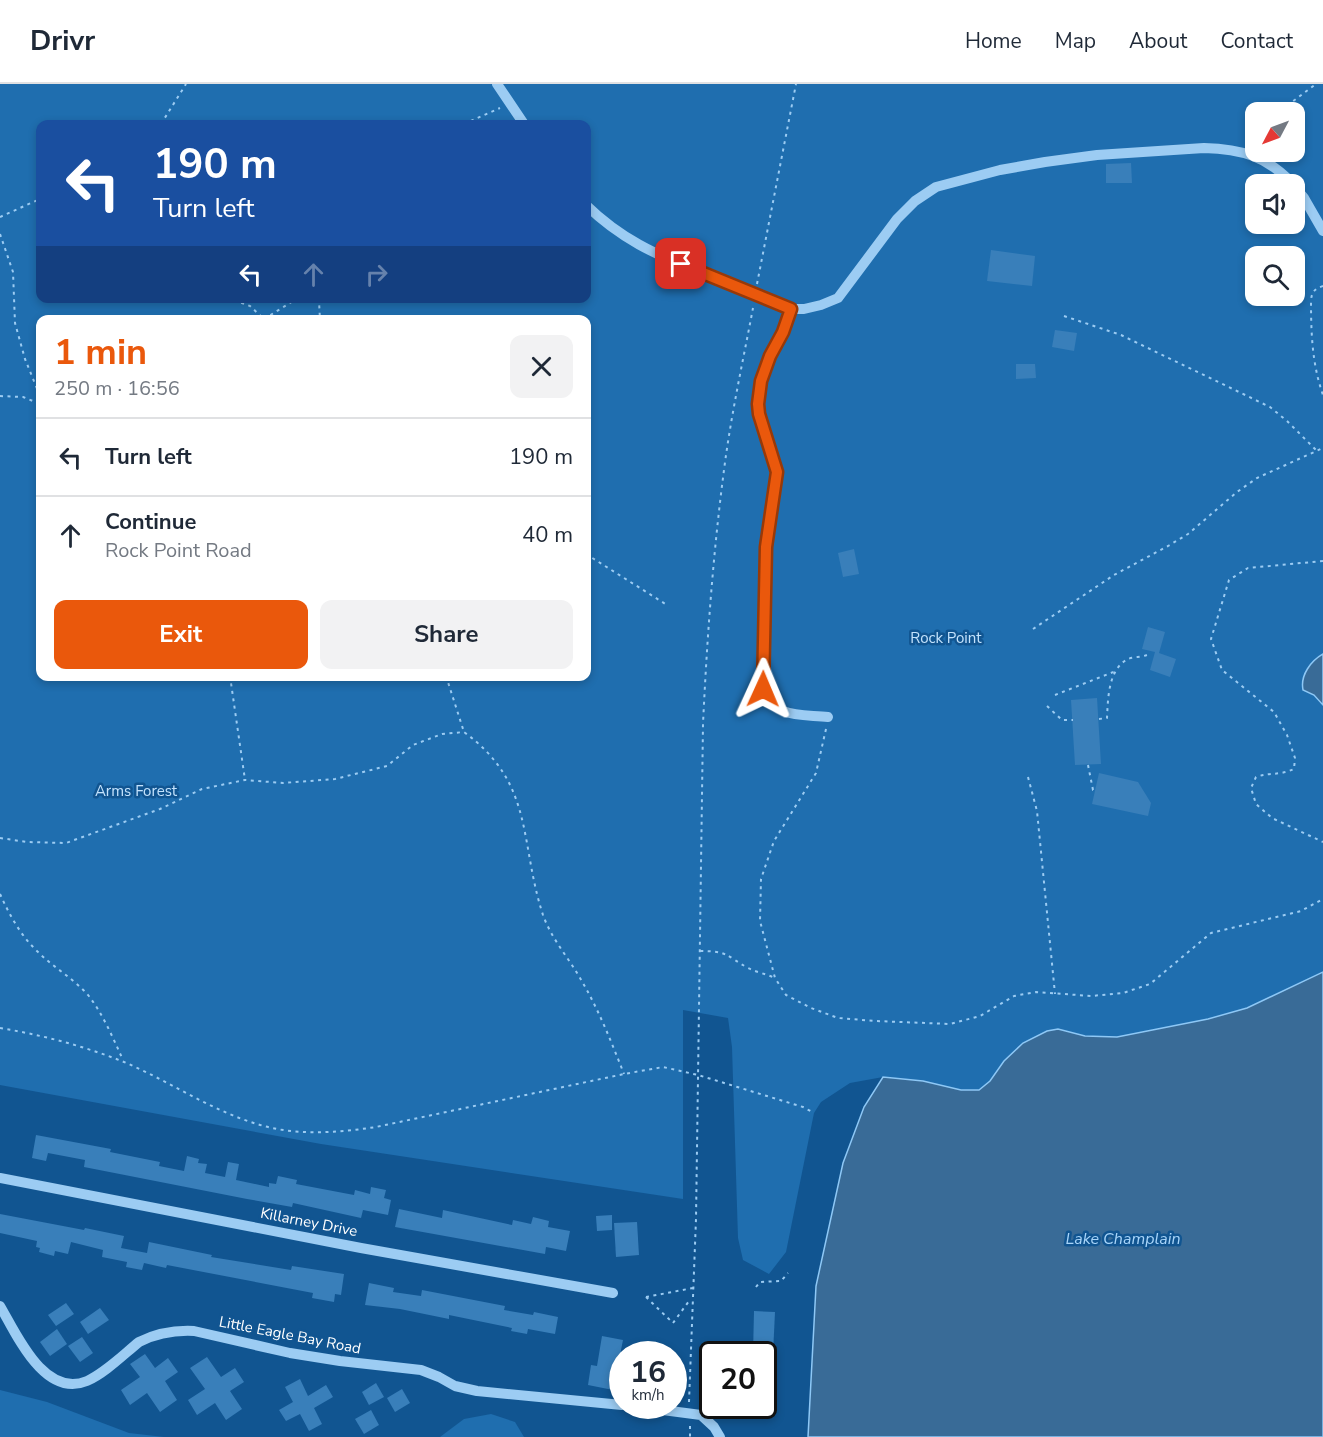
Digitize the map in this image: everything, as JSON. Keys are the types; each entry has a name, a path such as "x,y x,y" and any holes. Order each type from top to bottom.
{"street":[{"path":"497,84 521,120"},
{"path":"591,209 613,229 633,242 721,282 791,309 820,305 838,297 897,219 915,201 936,187 972,176 1097,155 1204,148 1255,155 1284,174"},
{"path":"1305,200 1323,231"},
{"path":"791,309 761,381 758,404 777,472 766,547 763,689 770,704 777,709 828,717"},
{"name":"Killarney Drive","path":"0,1178 361,1248 613,1293"},
{"name":"Little Eagle Bay Road","path":"0,1306 28,1355 50,1375 67,1382 77,1383 92,1378 147,1338 158,1334 194,1331 298,1355 421,1370 455,1386 477,1391 609,1404"},
{"path":"687,1412 700,1415 714,1427 720,1437"}],"path":[{"path":"164,120 186,84"},
{"path":"757,284 796,84"},
{"path":"1292,102 1316,84"},
{"path":"473,120 510,104"},
{"path":"0,217 36,200"},
{"path":"0,234 14,272 15,323 25,359 36,386"},
{"path":"1323,286 1311,294 1312,350 1323,395"},
{"path":"241,303 250,306 260,315"},
{"path":"271,315 290,303"},
{"path":"690,1405 696,1219 703,724 715,547 724,466 753,307"},
{"path":"1064,316 1121,335 1270,407 1317,451"},
{"path":"0,396 23,397 36,402"},
{"path":"1034,629 1114,575 1188,534 1257,478 1323,448"},
{"path":"591,557 667,604"},
{"path":"1323,561 1248,568 1228,580 1211,639 1222,670 1274,712 1287,735 1295,758 1294,769 1280,775 1265,774 1256,777 1251,788 1256,804 1272,818 1323,842"},
{"path":"1055,695 1116,671 1128,659 1148,656"},
{"path":"1099,719 1107,718 1108,699 1116,671"},
{"path":"231,681 245,780"},
{"path":"448,681 464,732 483,746 506,775 521,809 543,916 559,948 580,977 596,1007 624,1074"},
{"path":"1047,706 1062,720 1072,720"},
{"path":"828,717 816,773 774,841 761,879 760,921 768,960 775,978 786,995 838,1018 876,1022 950,1024 980,1016 1014,996 1036,992 1091,996 1123,993 1150,984 1211,933 1301,910 1323,899"},
{"path":"0,838 27,842 66,843 160,809 202,789 245,780 283,783 335,779 387,766 412,745 442,734 464,732"},
{"path":"1088,765 1095,790"},
{"path":"1028,777 1037,811 1055,994"},
{"path":"0,894 11,918 27,941 40,954 71,977 88,996 106,1023 124,1062"},
{"path":"700,951 716,951 730,955 748,968 775,978"},
{"path":"0,1028 36,1034 124,1062 222,1111 249,1121 291,1130 348,1131 375,1127 663,1067 698,1075 803,1107 814,1113"},
{"path":"756,1287 760,1282 781,1281 788,1273"},
{"path":"693,1288 646,1298 673,1323 689,1301 693,1302"},
{"path":"690,1421 690,1437"}],"green space":[{"name":"Rock Point","path":"0,84 1323,84 1323,654 1318,657 1303,690 1314,695 1323,705 1323,972 1247,1008 1208,1019 1117,1037 1085,1036 1058,1029 1047,1031 1023,1043 1004,1061 990,1081 979,1090 961,1090 923,1081 883,1077 850,1083 821,1102 814,1113 786,1252 769,1274 743,1260 738,1238 732,1047 728,1018 683,1010 683,1199 321,1144 0,1085"},
{"path":"0,1390 47,1402 129,1433 164,1437 0,1437"},
{"path":"491,1414 515,1422 524,1437 440,1437 464,1419"}],"water":[{"path":"1323,654 1323,705 1314,695 1303,690 1303,679 1314,660"},
{"name":"Lake Champlain","path":"1323,972 1323,1437 808,1437 816,1286 843,1163 864,1107 883,1077 923,1081 961,1090 979,1090 990,1081 1004,1061 1023,1043 1047,1031 1058,1029 1085,1036 1117,1037 1208,1019 1247,1008"}],"building":[{"path":"1131,163 1132,183 1106,183 1106,164"},
{"path":"991,250 1035,256 1032,286 987,281"},
{"path":"1055,330 1077,333 1074,351 1052,347"},
{"path":"1016,364 1035,364 1036,378 1016,379"},
{"path":"854,549 859,574 843,577 838,553"},
{"path":"1148,627 1165,632 1159,653 1176,659 1170,677 1150,670 1155,652 1142,649"},
{"path":"1097,698 1101,764 1075,765 1071,700"},
{"path":"1099,773 1138,782 1151,803 1148,816 1092,804"},
{"path":"36,1135 111,1149 110,1152 160,1162 159,1166 184,1171 187,1156 199,1159 198,1163 207,1164 205,1173 225,1177 228,1162 239,1164 236,1180 269,1187 269,1183 276,1184 278,1176 297,1180 296,1184 354,1195 355,1190 370,1194 371,1187 386,1190 384,1198 391,1200 388,1215 363,1210 361,1218 293,1203 292,1207 247,1199 84,1167 85,1160 48,1153 46,1161 32,1158"},
{"path":"399,1209 442,1218 443,1210 512,1225 513,1220 531,1224 533,1217 549,1221 548,1227 570,1231 566,1251 546,1247 545,1254 395,1227"},
{"path":"0,1214 124,1236 121,1248 147,1253 149,1242 212,1255 211,1257 291,1270 292,1266 344,1274 341,1295 335,1294 334,1302 312,1298 313,1293 167,1265 166,1268 144,1263 142,1270 126,1267 127,1262 102,1257 103,1250 71,1242 68,1254 55,1251 54,1256 39,1252 40,1248 36,1247 37,1241 0,1233"},
{"path":"612,1215 612,1230 597,1231 596,1216"},
{"path":"637,1222 639,1255 616,1257 614,1223"},
{"path":"369,1283 394,1288 393,1292 421,1296 422,1290 505,1306 504,1310 533,1315 534,1312 558,1317 555,1334 528,1329 527,1334 511,1331 512,1328 449,1315 449,1319 400,1309 365,1305"},
{"path":"66,1303 74,1314 56,1326 48,1315"},
{"path":"100,1308 109,1320 88,1334 80,1322"},
{"path":"754,1311 775,1312 774,1341 753,1341"},
{"path":"57,1329 67,1344 50,1356 40,1342"},
{"path":"602,1336 623,1340 609,1341 609,1389 588,1385 591,1365 597,1366"},
{"path":"82,1337 93,1353 80,1362 68,1346"},
{"path":"145,1354 155,1368 168,1358 178,1372 165,1381 177,1400 160,1412 147,1393 130,1405 121,1390 140,1377 130,1364"},
{"path":"207,1357 221,1377 235,1368 244,1382 230,1391 242,1409 226,1420 215,1403 197,1415 188,1400 205,1389 190,1368"},
{"path":"300,1379 308,1396 326,1385 333,1397 314,1408 322,1424 309,1431 300,1414 286,1421 279,1410 293,1402 285,1387"},
{"path":"376,1383 384,1397 369,1405 362,1392"},
{"path":"402,1389 410,1403 395,1412 387,1398"},
{"path":"371,1410 379,1425 364,1434 355,1419"}],"route":[{"path":"681,264 791,309 761,381 758,404 777,472 766,547 763,689"}],"park label":[{"name":"Arms Forest","path":"136,791"}]}
